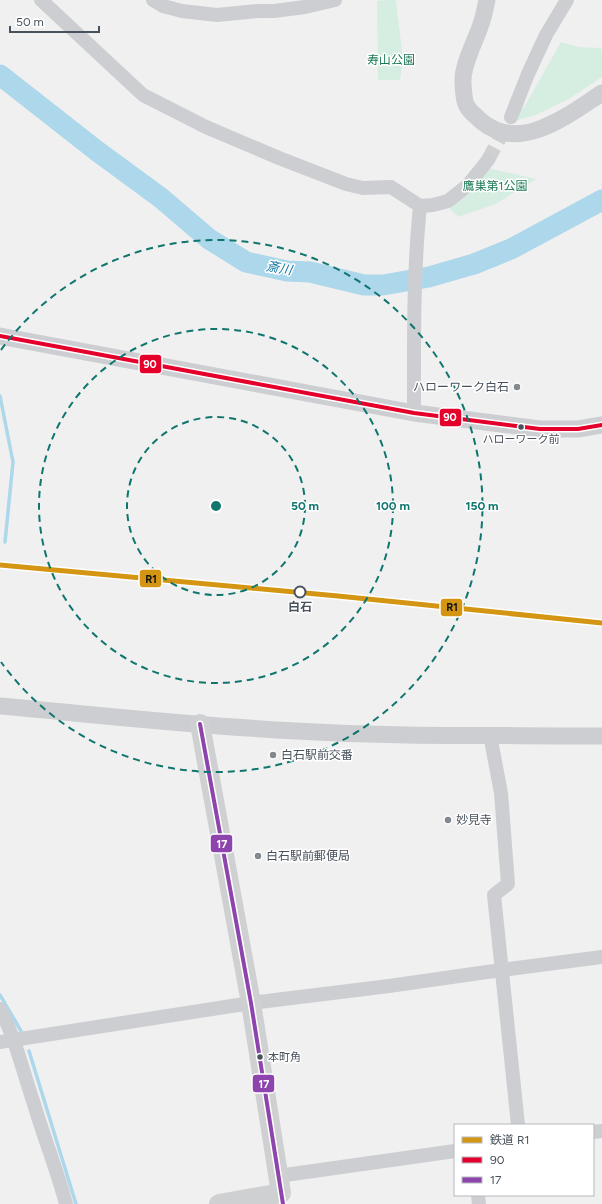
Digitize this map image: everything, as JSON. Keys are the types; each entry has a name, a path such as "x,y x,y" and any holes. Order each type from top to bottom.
{"main road":[{"path":"200,724 251,1002 281,1191 219,1204"}],"street":[{"path":"41,0 142,95 206,127 346,184 362,188 391,187 420,206 433,205 448,201 468,185 488,160"},
{"path":"153,0 163,6 182,11 217,15 306,7 329,0"},
{"path":"487,0 482,22 467,61 463,81 466,106 487,126 512,134 524,134 545,127 566,116 602,93"},
{"path":"511,117 546,35 568,0"},
{"path":"414,413 414,315 417,231 420,206"},
{"path":"0,336 414,413 540,429 578,429 602,424"},
{"path":"0,706 155,721 297,731 418,735 602,736"},
{"path":"490,735 501,793 508,884 494,895 518,1124"},
{"path":"7,1041 251,1002 389,986 501,970 602,958"},
{"path":"0,1009 7,1041 34,1106 50,1150 66,1204"},
{"path":"281,1191 454,1151"}],"green space":[{"name":"寿山公園","path":"396,0 403,59 400,80 378,80 377,1"},
{"path":"561,42 579,47 601,48 602,77 569,99 536,115 517,120 515,114 524,107"},
{"name":"鷹巣第1公園","path":"488,168 536,179 496,204 458,217 449,208"}],"waterway":[{"name":"斎川","path":"0,75 97,151 161,198 209,239 246,262 287,271 310,272 364,285 383,285 429,277 474,264 511,249 602,200"},
{"path":"0,396 13,462 5,542"},
{"path":"0,995 21,1031"},
{"path":"29,1051 76,1204"}],"tunnel":[{"path":"488,160 508,123"}],"rail line":[{"name":"R1","path":"0,565 338,596 602,623"}],"transit line":[{"name":"90","path":"0,336 414,413 540,429 578,429 602,425"},
{"name":"17","path":"200,724 251,1003 283,1204"}],"place":[{"name":"ハローワーク白石","path":"517,387"},
{"name":"ハローワーク前","path":"521,427"},
{"name":"白石","path":"300,592"},
{"name":"白石駅前交番","path":"273,755"},
{"name":"妙見寺","path":"448,820"},
{"name":"白石駅前郵便局","path":"258,856"},
{"name":"本町角","path":"260,1057"}]}
